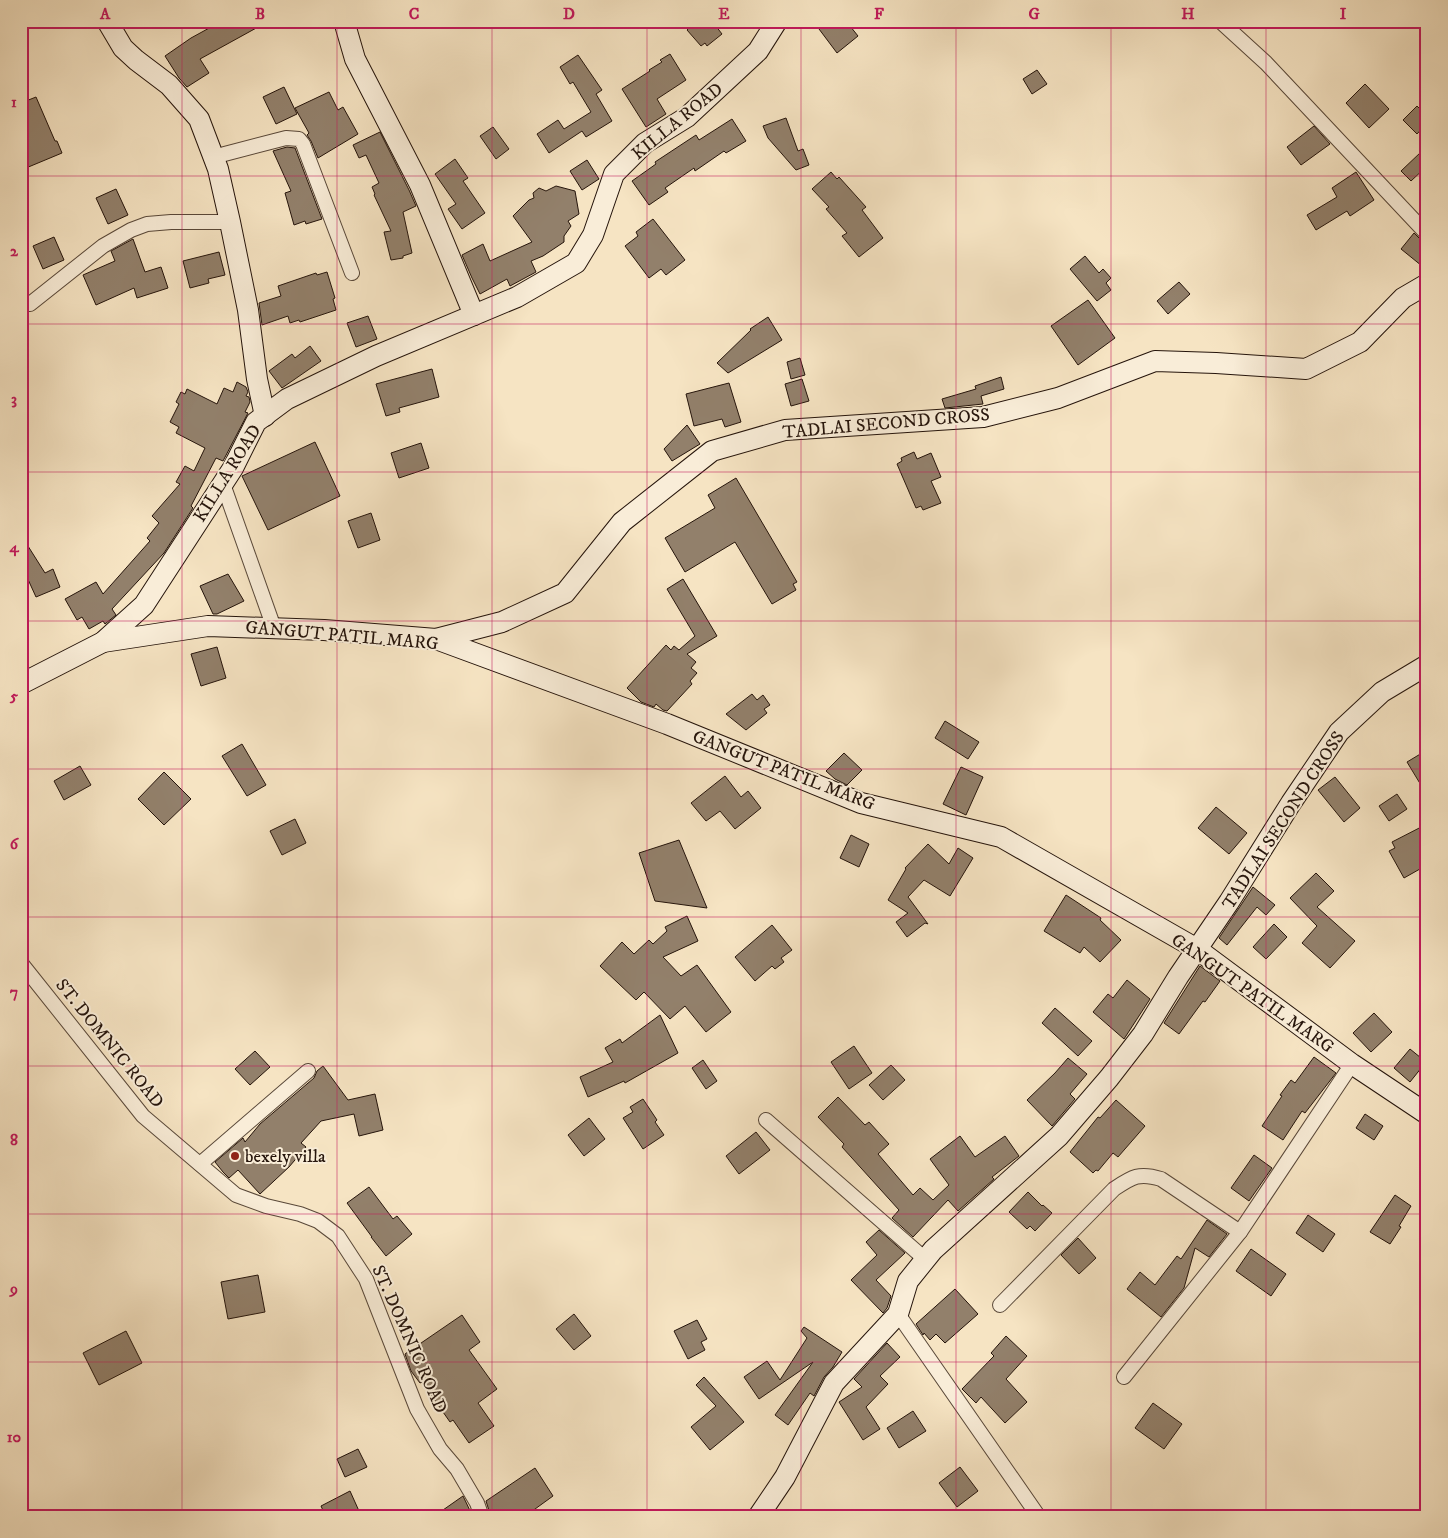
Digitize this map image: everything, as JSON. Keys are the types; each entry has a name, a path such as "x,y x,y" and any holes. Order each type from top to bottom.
{"street":[{"path":"107,21 124,48 136,60 169,85 199,119 218,169 230,222 248,310 257,380 265,416"},
{"path":"344,21 355,59 420,185 474,315"},
{"name":"KILLA ROAD","path":"21,684 103,642 144,604 233,468 256,422 287,399 358,364 517,297 576,263 593,235 614,174 645,143 687,117 758,51 777,21"},
{"path":"1220,21 1266,63 1427,234"},
{"path":"213,157 286,138 299,139 304,144 352,273"},
{"path":"30,304 104,246 131,230 147,224 171,222 230,222"},
{"name":"TADLAI SECOND CROSS","path":"436,639 502,622 565,592 622,522 712,451 785,430 983,416 1058,398 1155,361 1306,369 1360,342 1403,298 1427,284"},
{"path":"223,484 274,628"},
{"name":"GANGUT PATIL MARG","path":"103,642 208,626 324,630 436,639 667,724 861,804 1000,838 1197,949 1352,1064 1427,1114"},
{"name":"TADLAI SECOND CROSS","path":"898,1314 908,1281 933,1250 1059,1136 1109,1078 1143,1034 1178,977 1230,902 1339,732 1382,692 1427,665"},
{"name":"ST. DOMNIC ROAD","path":"21,963 143,1116 236,1194 266,1206 300,1214 318,1221 338,1236 366,1279 416,1409 440,1448 457,1469 477,1503 482,1517"},
{"path":"1124,1377 1240,1232 1352,1064"},
{"path":"200,1164 308,1072"},
{"path":"766,1120 926,1259"},
{"path":"1000,1305 1114,1189 1130,1178 1148,1175 1161,1179 1240,1232"},
{"path":"758,1517 785,1477 834,1383 898,1314 1039,1517"}],"building":[{"path":"222,21 269,21 200,59 209,73 187,87 165,56 191,38"},
{"path":"685,21 712,21 722,34 707,46 705,43 701,46 687,30 690,27"},
{"path":"813,21 846,21 858,36 837,53"},
{"path":"670,54 686,80 657,99 666,114 646,127 622,89 650,71 662,62 660,60"},
{"path":"578,55 602,90 596,94 612,121 586,137 582,131 549,153 537,134 558,120 564,129 591,112 573,82 570,84 560,67"},
{"path":"1037,70 1047,84 1032,94 1023,79"},
{"path":"1365,84 1389,109 1369,128 1346,103"},
{"path":"284,87 297,114 276,124 263,97"},
{"path":"329,92 338,110 343,107 358,134 318,158 307,135 309,133 295,108"},
{"path":"36,97 62,153 26,168 21,156 21,103"},
{"path":"1417,106 1427,116 1427,123 1417,134 1403,120"},
{"path":"786,118 798,151 803,149 809,165 796,170 768,138 763,126"},
{"path":"732,119 746,141 726,153 724,151 695,171 694,168 665,188 668,192 649,205 632,181 656,164 655,162 696,135 699,140"},
{"path":"1314,126 1330,144 1301,165 1287,147"},
{"path":"493,127 509,149 496,159 480,136"},
{"path":"380,132 416,206 403,212 412,253 403,256 403,258 391,260 384,232 391,231 372,187 379,183 366,155 359,158 353,145"},
{"path":"287,147 295,148 322,219 306,224 305,221 294,225 285,193 291,191 273,151"},
{"path":"1421,152 1427,157 1427,166 1411,181 1401,171"},
{"path":"455,159 468,178 463,181 485,213 462,229 448,209 456,204 435,174"},
{"path":"587,160 599,179 582,190 570,171"},
{"path":"831,172 837,179 839,177 866,207 862,210 883,238 859,257 842,236 847,233 826,209 829,207 812,189"},
{"path":"1356,172 1374,200 1350,216 1347,211 1316,230 1307,215 1337,197 1332,188"},
{"path":"556,186 575,191 579,214 568,221 571,226 564,236 564,242 543,256 531,261 536,272 510,286 507,279 480,294 462,255 483,244 490,261 532,242 513,216 529,200 534,198 533,193 539,188 546,191"},
{"path":"116,189 128,215 108,224 96,198"},
{"path":"653,219 685,260 666,275 661,269 649,278 625,246 638,236 636,232"},
{"path":"1414,233 1427,243 1427,259 1422,266 1401,249"},
{"path":"54,237 64,260 43,269 33,246"},
{"path":"133,239 145,272 161,267 168,288 137,298 134,288 96,305 83,275 115,261 111,251"},
{"path":"219,252 225,275 208,279 209,283 190,288 183,261"},
{"path":"1085,256 1099,273 1103,269 1111,278 1106,283 1111,290 1097,301 1070,269"},
{"path":"327,272 335,298 333,299 336,310 300,322 299,320 290,323 288,316 262,325 259,303 281,296 278,286 316,273 317,275"},
{"path":"1179,282 1190,294 1168,314 1157,301"},
{"path":"1088,300 1115,338 1078,365 1051,326"},
{"path":"368,316 377,339 356,347 347,323"},
{"path":"768,317 782,340 728,373 717,363 750,329"},
{"path":"310,346 321,361 282,388 269,371 292,354 295,358"},
{"path":"800,358 805,375 791,379 787,362"},
{"path":"432,369 439,397 399,408 400,412 386,416 376,384"},
{"path":"1001,377 1004,389 981,396 983,404 945,408 942,399 976,389 975,386"},
{"path":"802,379 809,401 791,406 785,384"},
{"path":"237,382 246,387 248,392 246,396 249,397 250,402 245,412 248,413 223,461 216,458 191,506 193,508 164,553 112,609 116,615 105,624 103,621 89,629 82,617 77,620 65,599 96,582 103,594 150,541 147,538 159,523 152,516 180,484 176,482 185,466 194,471 205,448 176,433 179,427 170,422 179,404 176,402 181,392 185,394 187,389 217,404 224,388 233,392"},
{"path":"729,383 741,422 725,427 722,419 694,426 686,394"},
{"path":"687,425 700,444 672,461 664,449"},
{"path":"315,442 340,496 268,530 242,476"},
{"path":"421,443 429,468 399,478 391,453"},
{"path":"914,452 917,459 931,453 941,477 931,481 941,503 923,510 921,506 916,508 897,464 902,461 901,458"},
{"path":"736,478 797,582 793,584 796,590 772,604 735,542 685,572 665,538 715,508 708,495"},
{"path":"371,513 380,540 358,548 348,521"},
{"path":"21,535 45,573 53,569 60,587 36,597 26,575 21,578"},
{"path":"228,574 244,601 217,614 213,614 200,586"},
{"path":"683,579 717,636 687,654 696,662 691,668 697,673 690,681 692,684 667,711 656,704 654,707 641,702 627,688 666,645 671,650 674,646 679,650 695,636 667,589"},
{"path":"217,647 226,678 201,686 191,654"},
{"path":"752,694 757,700 763,695 770,705 764,709 767,713 746,730 726,714"},
{"path":"945,721 979,742 968,759 935,738"},
{"path":"242,744 266,785 247,796 222,756"},
{"path":"1427,750 1427,795 1407,762"},
{"path":"844,753 862,770 847,785 835,779 826,771"},
{"path":"80,766 91,785 64,800 54,781"},
{"path":"961,767 983,777 966,815 943,804"},
{"path":"164,772 191,799 164,825 138,799"},
{"path":"725,776 741,797 748,791 761,808 735,829 720,811 706,821 691,803"},
{"path":"1335,777 1360,808 1344,822 1318,790"},
{"path":"1397,794 1407,809 1389,821 1379,806"},
{"path":"1216,807 1247,833 1229,854 1198,828"},
{"path":"295,819 306,843 282,855 270,831"},
{"path":"1427,824 1427,865 1404,878 1389,851 1395,848 1392,842"},
{"path":"851,835 869,844 859,867 840,858"},
{"path":"679,840 707,908 655,901 639,853"},
{"path":"928,844 949,864 958,848 973,858 950,896 924,880 908,897 928,924 925,923 907,937 896,922 908,913 888,900 905,868"},
{"path":"1316,873 1334,891 1317,907 1355,941 1330,968 1302,943 1317,926 1290,898"},
{"path":"1253,887 1275,905 1266,915 1257,907 1227,945 1219,938"},
{"path":"1066,895 1101,918 1100,920 1121,940 1100,962 1084,947 1080,953 1044,931"},
{"path":"687,916 698,941 663,957 681,976 697,965 731,1012 706,1032 685,1006 670,1019 644,992 636,1000 600,966 622,942 634,954 649,940 653,944 667,931 665,927"},
{"path":"1274,924 1287,937 1266,959 1253,947"},
{"path":"772,925 792,950 781,958 784,962 775,969 772,966 755,981 735,957"},
{"path":"1200,966 1220,981 1179,1034 1164,1023"},
{"path":"1127,980 1150,999 1124,1039 1093,1012 1108,994 1113,998"},
{"path":"1055,1008 1092,1041 1078,1056 1042,1023"},
{"path":"1374,1013 1392,1032 1371,1052 1353,1033"},
{"path":"660,1015 678,1053 625,1083 624,1081 588,1097 580,1077 613,1062 605,1048 620,1039 622,1043"},
{"path":"854,1046 872,1073 849,1089 831,1062"},
{"path":"1410,1049 1426,1062 1410,1082 1394,1068"},
{"path":"255,1051 270,1067 250,1085 235,1069"},
{"path":"1314,1057 1336,1073 1305,1113 1302,1111 1283,1140 1262,1126 1291,1080 1295,1083"},
{"path":"1068,1058 1087,1074 1070,1094 1075,1099 1052,1126 1027,1100"},
{"path":"703,1060 717,1081 706,1089 692,1068"},
{"path":"891,1065 905,1080 883,1100 869,1085"},
{"path":"323,1066 348,1100 375,1094 383,1130 359,1136 354,1114 321,1121 301,1143 306,1147 289,1167 260,1194 238,1170 229,1178 215,1162 243,1138 245,1142 260,1124 314,1078 317,1071"},
{"path":"838,1097 865,1125 869,1122 889,1144 878,1154 913,1195 920,1188 933,1200 949,1185 930,1159 960,1136 975,1157 1005,1136 1019,1156 992,1177 994,1179 958,1211 948,1200 913,1237 892,1218 899,1210 842,1147 844,1144 818,1117"},
{"path":"643,1099 657,1120 655,1122 664,1135 643,1149 623,1118 633,1112 630,1107"},
{"path":"1116,1100 1145,1126 1118,1157 1113,1153 1098,1171 1096,1170 1093,1173 1070,1152 1098,1117 1100,1118"},
{"path":"1365,1114 1383,1126 1374,1140 1356,1128"},
{"path":"589,1118 605,1139 584,1156 568,1135"},
{"path":"756,1132 770,1150 739,1174 726,1156"},
{"path":"1254,1155 1272,1168 1249,1201 1231,1188"},
{"path":"369,1187 393,1219 397,1216 412,1234 386,1256 347,1203"},
{"path":"1028,1192 1052,1213 1035,1231 1030,1226 1027,1229 1009,1212"},
{"path":"1395,1195 1411,1206 1390,1244 1370,1232"},
{"path":"1308,1215 1335,1234 1323,1252 1296,1233"},
{"path":"1207,1220 1227,1234 1209,1257 1195,1248 1184,1288 1161,1317 1127,1289 1140,1272 1155,1285 1177,1256 1181,1259"},
{"path":"879,1230 905,1253 876,1280 891,1296 883,1313 851,1280 877,1255 866,1242"},
{"path":"1078,1238 1096,1258 1079,1274 1061,1255"},
{"path":"1251,1249 1286,1274 1271,1296 1236,1271"},
{"path":"258,1275 265,1312 228,1319 221,1282"},
{"path":"955,1289 978,1314 945,1343 936,1334 930,1340 924,1333 923,1335 916,1324"},
{"path":"574,1314 591,1336 574,1350 556,1329"},
{"path":"462,1315 480,1342 469,1350 497,1389 478,1403 494,1426 469,1443 453,1420 450,1422 422,1382 420,1383 411,1371 405,1354"},
{"path":"697,1320 707,1339 701,1342 705,1350 688,1359 674,1331"},
{"path":"804,1327 842,1352 824,1377 814,1396 810,1393 788,1425 775,1415 813,1362 759,1399 744,1377 767,1361 780,1380 807,1338 801,1331"},
{"path":"126,1331 142,1363 99,1385 83,1353"},
{"path":"1006,1336 1027,1356 1006,1379 1027,1402 1005,1423 981,1397 976,1403 962,1389 994,1356 991,1353"},
{"path":"887,1343 900,1357 880,1376 888,1384 866,1407 880,1429 863,1440 839,1402 862,1387 854,1379"},
{"path":"704,1377 744,1422 710,1450 691,1427 716,1406 696,1385"},
{"path":"1153,1403 1182,1424 1164,1449 1135,1428"},
{"path":"913,1411 926,1431 899,1448 887,1428"},
{"path":"358,1449 367,1467 345,1477 337,1459"},
{"path":"960,1467 978,1491 957,1507 939,1483"},
{"path":"535,1468 553,1496 524,1517 491,1517 486,1501"},
{"path":"350,1491 359,1511 347,1517 326,1517 321,1506"},
{"path":"463,1496 473,1517 433,1517"}],"place":[{"name":"bexely villa","path":"235,1156"}]}
